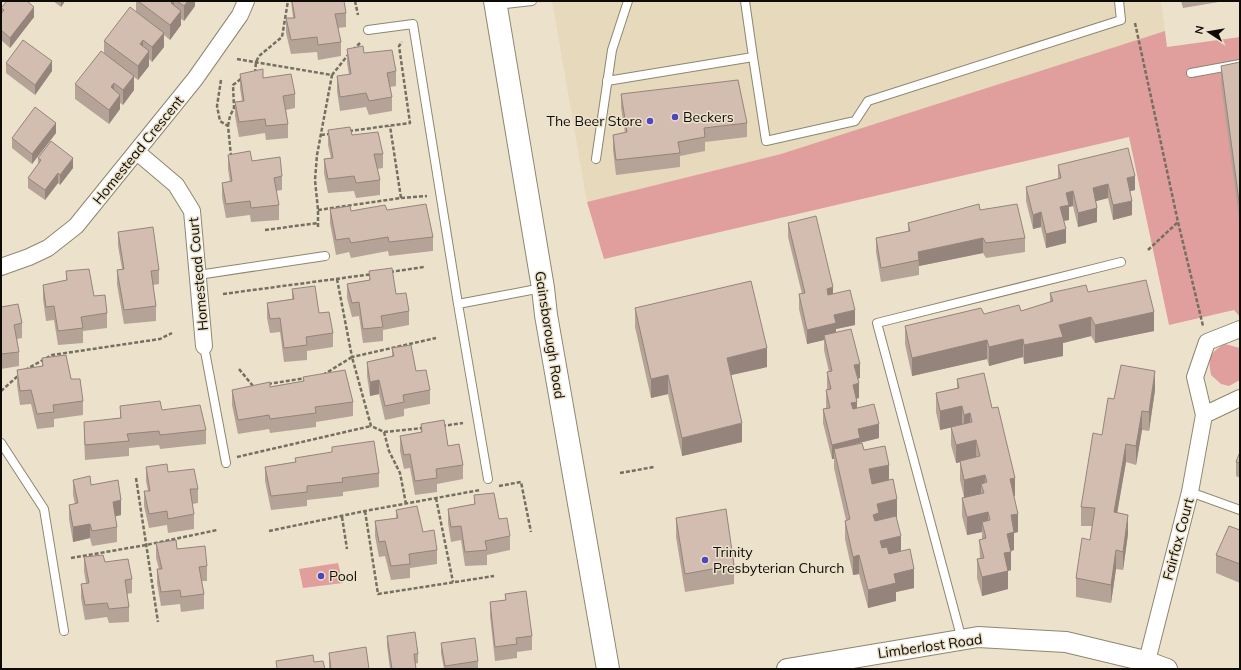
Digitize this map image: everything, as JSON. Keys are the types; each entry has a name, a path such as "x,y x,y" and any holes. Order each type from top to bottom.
{"main road":[{"name":"Gainsborough Road","path":"495,3 543,288 546,315 608,669"}],"street":[{"name":"Homestead Crescent","path":"1,267 30,257 48,248 76,226 195,79 240,15 246,1"},
{"name":"Homestead Court","path":"137,152 176,185 192,211 204,346"},
{"path":"1207,342 1240,329"},
{"name":"Fairfax Court","path":"1145,665 1190,492 1204,415 1195,377 1207,342"},
{"path":"1204,415 1240,398"},
{"name":"Limberlost Road","path":"786,669 811,667 978,637 1066,642 1145,665 1167,669"}],"lane":[{"path":"495,3 532,1"},
{"path":"596,159 612,50 628,1"},
{"path":"745,1 766,141 855,121 868,101 1121,20 1119,1"},
{"path":"368,30 413,24 488,479"},
{"path":"607,81 753,57"},
{"path":"1192,73 1240,64"},
{"path":"198,275 325,256"},
{"path":"962,640 877,323 1121,262"},
{"path":"458,304 543,288"},
{"path":"204,346 226,463"},
{"path":"1,442 44,510 64,631"},
{"path":"1190,492 1240,510"}],"path":[{"path":"254,77 256,62 259,56 282,36 288,1"},
{"path":"354,1 358,16"},
{"path":"1134,20 1178,222 1207,342"},
{"path":"344,132 410,123 399,46 403,41"},
{"path":"318,227 315,180 317,155 332,75 360,43"},
{"path":"237,59 332,75"},
{"path":"231,156 228,126 230,116 234,108 233,85 243,78 248,78"},
{"path":"221,80 217,106 218,113 220,121 228,126"},
{"path":"390,126 401,198"},
{"path":"321,135 336,133"},
{"path":"318,210 401,198 429,196"},
{"path":"1148,250 1178,222"},
{"path":"265,230 318,223"},
{"path":"385,272 424,267"},
{"path":"222,294 377,273"},
{"path":"338,279 352,357 371,426"},
{"path":"1,391 21,373 52,355 160,339 172,333"},
{"path":"318,376 323,375 352,357 436,338"},
{"path":"239,369 253,386 312,377"},
{"path":"440,426 463,423"},
{"path":"236,450 237,457 371,426 384,432 424,428"},
{"path":"384,432 389,451 400,473 406,504"},
{"path":"620,473 654,467"},
{"path":"136,478 158,622"},
{"path":"498,486 521,482 531,532"},
{"path":"269,531 482,489"},
{"path":"436,498 453,582"},
{"path":"365,511 378,594 494,576"},
{"path":"342,517 347,549"},
{"path":"71,558 146,545 217,530"}],"shaded area":[{"path":"552,1 1161,1 1165,31 781,154 587,202"},
{"path":"1165,31 1167,47 1240,37 1240,317 1234,310 1169,325 1129,137 604,259 587,202 781,154"},
{"path":"1225,344 1240,348 1240,380 1229,386 1221,384 1211,375 1210,369 1211,356 1216,350"},
{"name":"Pool","path":"338,563 343,583 303,588 299,569"}],"building":[{"path":"7,1 27,1 34,7 10,38 1,30 1,14 4,10 1,8"},
{"path":"138,1 173,1 171,3 181,11 170,25"},
{"path":"177,1 188,1 184,6"},
{"path":"292,1 344,1 346,13 335,14 341,42 318,45 317,37 291,40 286,18 295,18"},
{"path":"130,7 164,33 152,47 143,40 140,44 149,51 138,66 104,41"},
{"path":"23,40 52,61 35,85 6,63"},
{"path":"363,46 364,53 392,50 396,71 387,73 392,97 369,101 366,93 340,97 337,76 351,74 347,49"},
{"path":"101,51 134,76 123,90 114,83 111,87 120,95 109,110 75,84"},
{"path":"1240,62 1240,209 1221,66"},
{"path":"263,69 263,78 291,74 295,94 283,96 288,124 266,126 265,119 239,122 235,102 244,101 240,74"},
{"path":"738,80 747,123 704,128 705,137 678,142 680,153 616,160 613,135 627,132 621,94"},
{"path":"35,107 56,123 32,154 12,138"},
{"path":"350,127 352,135 378,132 383,154 374,154 380,180 356,183 354,176 328,179 324,159 333,158 328,130"},
{"path":"51,141 73,158 60,175 58,173 45,190 28,178 41,160 38,158"},
{"path":"1128,148 1135,176 1127,178 1132,201 1113,205 1108,184 1093,188 1097,208 1078,213 1073,191 1066,193 1069,205 1060,207 1066,229 1046,234 1041,212 1033,215 1026,187 1061,178 1058,165"},
{"path":"250,151 252,161 280,157 282,176 274,178 279,205 251,208 250,201 226,204 222,183 232,181 228,155"},
{"path":"426,204 433,237 389,242 388,237 351,243 349,238 336,240 330,209 350,206 351,211 385,205 387,210"},
{"path":"979,204 980,210 1017,204 1025,238 986,243 983,238 918,252 919,260 881,268 876,238 910,231 908,223"},
{"path":"816,216 833,287 827,289 828,295 850,290 855,310 834,315 836,323 807,330 799,294 805,293 788,223"},
{"path":"153,227 159,270 151,271 156,306 124,310 117,270 124,269 118,232"},
{"path":"392,268 396,294 406,293 409,311 381,316 383,327 363,329 359,302 352,303 347,284 370,280 369,271"},
{"path":"89,269 94,296 105,295 107,313 81,317 83,328 58,331 54,306 46,307 43,285 67,280 66,271"},
{"path":"1146,280 1154,312 1095,325 1091,317 1059,325 1063,337 1024,345 1023,339 989,347 987,340 912,358 905,326 981,308 984,314 1019,305 1021,311 1053,301 1050,293 1086,285 1088,292"},
{"path":"751,281 767,348 727,358 742,423 682,438 668,375 651,379 635,308"},
{"path":"315,286 319,313 329,312 333,333 306,337 307,345 284,348 280,318 270,319 267,303 294,299 292,289"},
{"path":"18,304 22,323 14,325 19,352 1,354 1,307"},
{"path":"851,329 860,364 854,365 859,383 853,385 857,402 851,403 853,409 874,404 879,424 858,429 860,438 832,445 823,409 830,408 826,390 831,389 827,372 832,371 824,335"},
{"path":"411,345 416,371 426,370 430,390 403,395 404,402 385,406 379,380 370,382 367,362 394,356 392,348"},
{"path":"66,355 71,379 80,379 83,401 53,405 54,412 37,414 31,390 20,391 17,370 43,366 42,358"},
{"path":"1121,365 1155,371 1149,412 1142,411 1136,446 1126,444 1114,512 1128,515 1123,552 1116,550 1111,585 1076,578 1082,538 1090,540 1095,508 1081,507 1093,433 1102,435 1108,398 1114,399"},
{"path":"345,370 353,402 315,407 316,413 270,419 269,415 238,420 232,390 270,382 270,387 304,381 303,377"},
{"path":"984,373 992,408 998,407 1015,478 1010,479 1018,514 1011,515 1014,532 1007,534 1011,552 1004,553 1008,571 982,577 977,559 984,558 979,540 986,538 982,522 990,520 988,512 967,517 962,498 984,493 981,484 987,482 985,475 964,480 960,461 980,456 976,440 956,445 951,427 972,422 970,413 964,415 962,406 940,411 936,393 959,388 957,379"},
{"path":"160,401 162,410 200,405 206,430 160,435 159,431 127,434 129,441 85,445 84,422 121,418 120,406"},
{"path":"444,420 448,446 459,444 463,465 436,469 437,478 415,481 410,454 404,455 400,436 422,432 421,424"},
{"path":"374,441 379,473 342,478 343,482 307,486 307,492 271,496 265,467 296,462 295,458 332,452 332,447"},
{"path":"862,443 864,450 885,446 889,465 869,469 872,484 893,479 897,499 877,504 879,513 873,515 875,521 896,516 901,536 880,541 882,548 887,547 889,554 910,549 914,569 894,574 896,583 868,590 859,555 853,557 845,521 850,519 834,449"},
{"path":"1240,452 1240,463 1236,462"},
{"path":"167,464 168,472 194,469 198,489 190,489 194,514 168,519 167,511 149,514 144,491 150,491 146,467"},
{"path":"90,476 91,485 118,480 121,500 113,502 117,527 92,531 90,524 73,527 69,505 78,503 73,480"},
{"path":"494,493 499,519 507,518 510,536 485,541 487,550 465,552 461,526 451,527 448,509 475,504 474,495"},
{"path":"417,506 423,532 434,530 437,550 409,554 410,564 391,566 385,541 379,542 375,521 398,518 396,510"},
{"name":"Trinity Presbyterian Church","path":"726,509 734,565 685,574 676,518"},
{"path":"1229,526 1240,530 1240,564 1216,555"},
{"path":"176,540 177,549 205,546 207,566 199,567 204,594 181,597 180,590 161,592 157,569 162,569 156,543"},
{"path":"103,555 105,562 128,559 132,579 125,580 129,607 109,609 107,603 85,605 81,584 89,583 84,557"},
{"path":"526,591 532,636 516,638 517,644 495,647 490,602 506,600 505,594"},
{"path":"415,632 418,654 414,654 416,669 392,669 387,636"},
{"path":"475,638 478,661 445,666 441,643"},
{"path":"366,647 369,669 331,669 329,653"},
{"path":"313,655 314,662 323,661 325,669 277,669 276,661"}],"place":[{"name":"Beckers","path":"675,117"},
{"name":"The Beer Store","path":"650,121"},
{"name":"Trinity Presbyterian Church","path":"705,560"},
{"name":"Pool","path":"321,576"}]}
